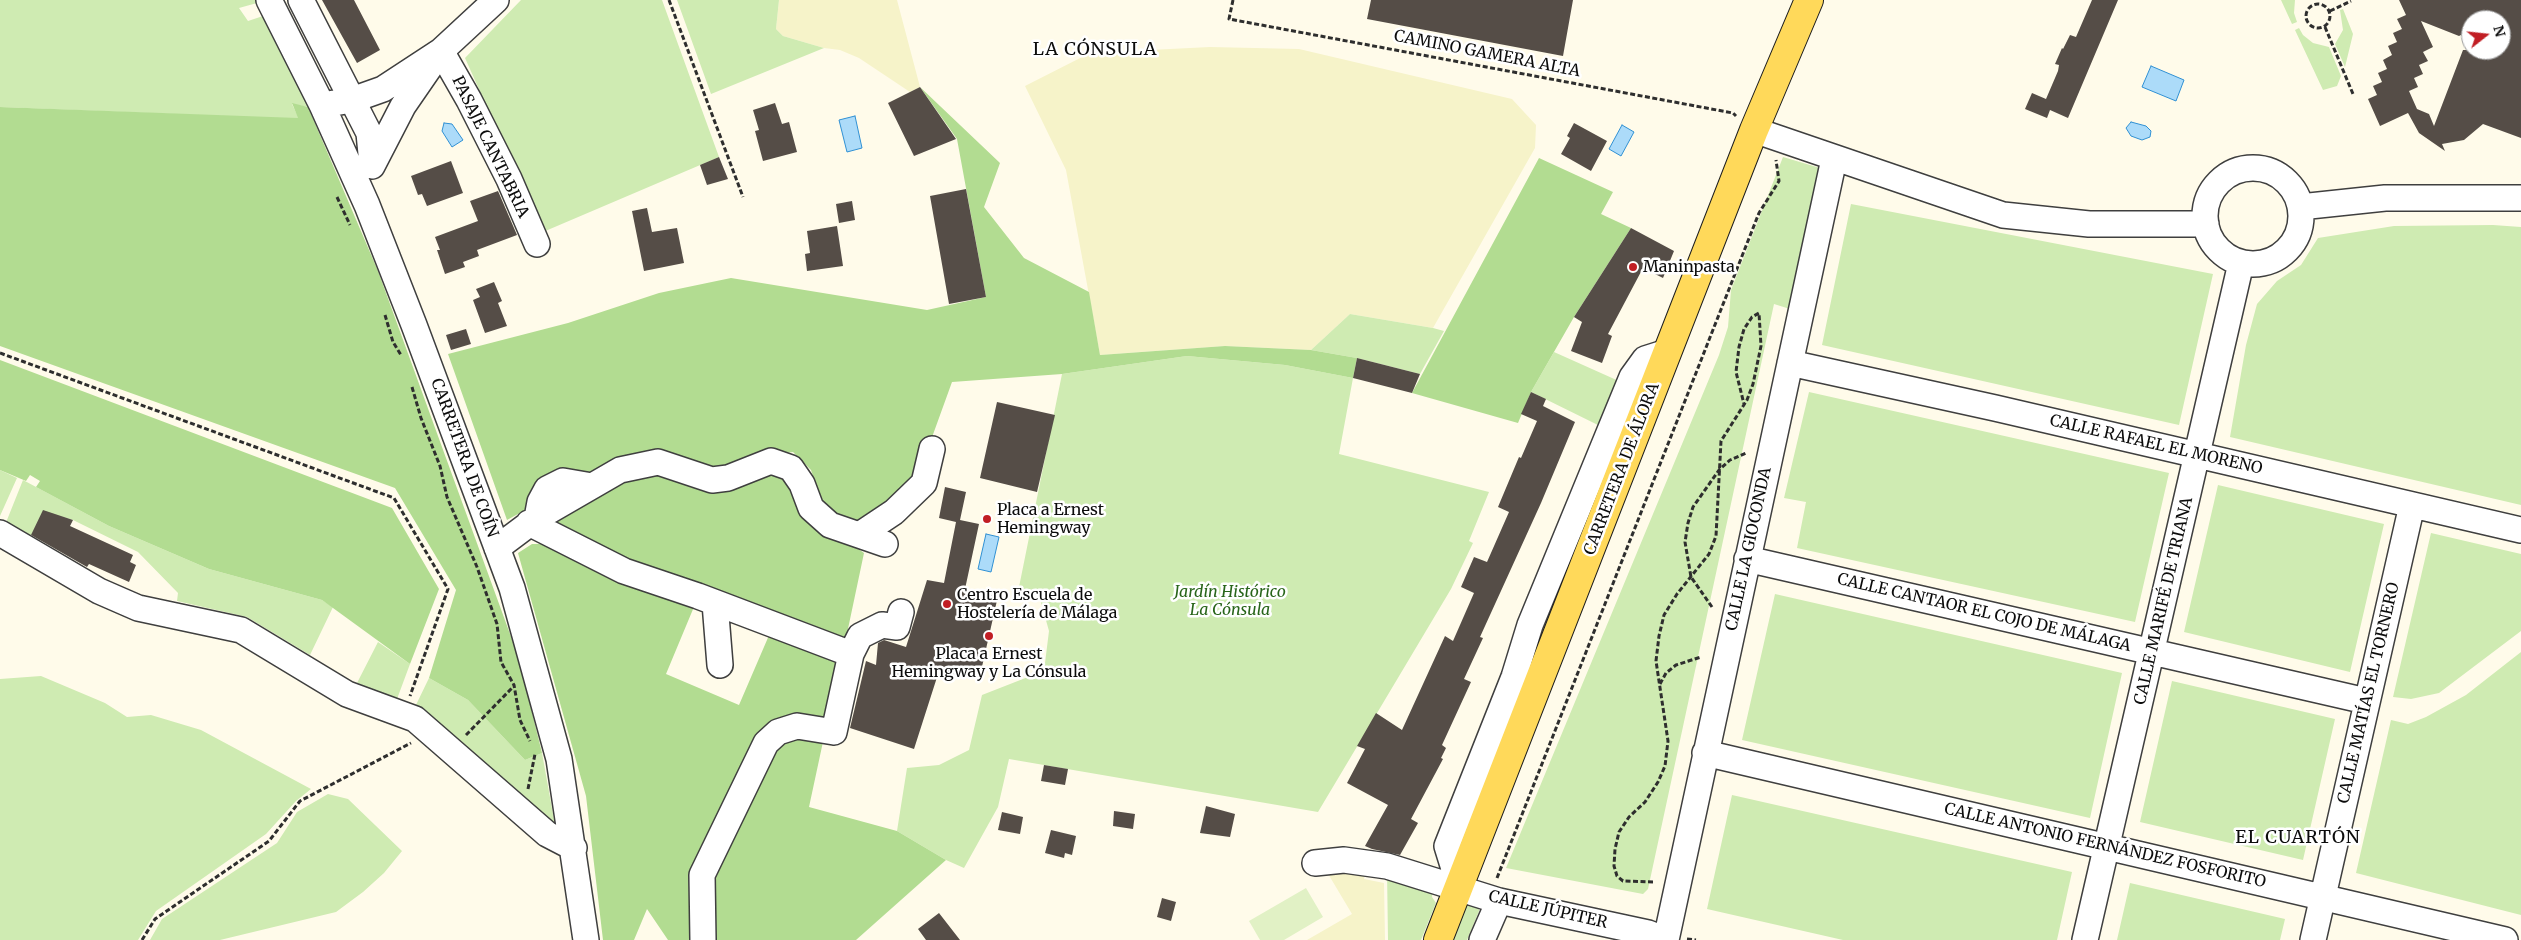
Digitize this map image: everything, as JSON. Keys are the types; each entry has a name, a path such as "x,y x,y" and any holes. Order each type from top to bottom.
{"main road":[{"name":"CARRETERA DE ÁLORA","path":"1438,940 1460,888 1668,352 1764,133 1808,0"}],"street":[{"name":"CARRETERA DE COÍN","path":"269,0 322,105 367,205 512,588 541,688 558,759 574,848 586,940"},
{"path":"300,0 369,134 372,164 367,205"},
{"path":"322,105 352,100 382,89 441,51 493,1"},
{"path":"372,164 403,106 441,51"},
{"name":"PASAJE CANTABRIA","path":"441,51 470,100 509,179 537,244"},
{"path":"1764,133 1834,159 2003,215 2089,224 2206,224"},
{"name":"CALLE LA GIOCONDA","path":"1666,940 1834,159"},
{"path":"2252,168 2269,171 2283,179 2294,192 2300,207 2300,223 2295,238 2285,251 2272,260 2257,264 2241,262 2228,257 2217,248 2210,237 2206,224 2206,207 2211,192 2222,179 2236,171 2252,168"},
{"path":"2300,207 2385,198 2521,198"},
{"name":"CALLE MARIFÉ DE TRIANA","path":"2086,940 2241,262"},
{"name":"CALLE RAFAEL EL MORENO","path":"1790,363 2521,530"},
{"path":"861,534 894,512 924,483 932,449"},
{"path":"497,548 533,521 620,470 658,462 712,480 728,478 771,461 791,468 802,484 811,508 830,525 861,534 885,544"},
{"name":"CALLE MATÍAS EL TORNERO","path":"2313,940 2412,505"},
{"path":"533,521 624,571 851,654"},
{"path":"0,533 99,591 138,608 241,630 347,694 415,719 547,834 574,848"},
{"name":"CALLE CANTAOR EL COJO DE MÁLAGA","path":"1747,559 2366,701"},
{"path":"715,603 720,665"},
{"path":"704,940 702,875 766,743 778,732 798,726 834,732 851,654 860,636 882,625 897,627 901,612"},
{"name":"CALLE ANTONIO FERNÁNDEZ FOSFORITO","path":"1705,753 2505,940"},
{"name":"CALLE JÚPITER","path":"1315,863 1344,860 1387,866 1494,899 1648,933 1666,940"},
{"path":"1482,940 1494,899"}],"path":[{"path":"669,0 742,197"},
{"name":"CAMINO GAMERA ALTA","path":"1233,0 1229,19 1733,113 1764,133"},
{"path":"2312,0 2314,4"},
{"path":"2330,11 2351,1"},
{"path":"2314,4 2323,5 2330,11 2331,16 2325,27 2314,28 2306,19 2309,8 2314,4"},
{"path":"2325,27 2353,94"},
{"path":"1494,899 1759,213 1778,181 1764,133"},
{"path":"334,189 354,234"},
{"path":"382,307 393,342 405,363"},
{"path":"1653,882 1623,882 1614,866 1615,849 1620,832 1629,817 1645,802 1658,782 1665,766 1668,742 1656,661 1659,636 1664,615 1709,554 1716,536 1721,441 1744,404 1753,384 1760,346 1758,313 1752,317 1744,329 1739,347 1736,372 1744,404"},
{"path":"0,353 394,498 448,589 403,714"},
{"path":"410,382 421,418 440,466 447,497 477,567 496,624 501,662 514,685 520,720 531,743"},
{"path":"1712,607 1691,577 1685,542 1688,523 1693,507 1719,470 1730,460 1746,453"},
{"path":"1660,685 1666,673 1676,665 1701,658"},
{"path":"465,736 514,685"},
{"path":"142,940 155,919 269,841 300,801 431,733"},
{"path":"527,794 535,751"}],"shaded area":[{"path":"779,0 897,0 920,87 910,92 859,58 840,50 824,48 783,36 776,29"},
{"path":"1210,47 1299,49 1512,99 1536,125 1535,148 1433,328 1350,314 1311,350 1225,346 1100,355 1066,170 1025,86 1090,53"},
{"path":"1324,867 1366,867 1364,879 1384,883 1385,940 1307,940 1352,914"}],"green space":[{"path":"0,0 255,0 257,3 239,8 248,21 263,16 308,107 292,104 299,119 0,107"},
{"path":"521,0 662,0 719,157 543,232 465,58"},
{"path":"677,0 779,0 776,29 783,36 824,48 711,94"},
{"path":"2281,0 2295,0 2294,13 2297,22 2292,24"},
{"path":"2343,9 2353,34 2345,67 2335,44 2343,30 2340,10"},
{"path":"2299,28 2303,35 2313,43 2329,47 2341,76 2337,86 2323,90 2295,30"},
{"path":"920,87 1000,163 984,207 1024,258 1089,292 1100,355 1225,346 1311,350 1357,358 1353,378 1285,365 1187,356 1062,374 952,382 914,487 860,525 838,522 824,508 811,470 793,452 766,455 731,468 600,473 568,470 529,508 507,520 448,354 568,323 659,293 731,278 927,310 986,297 957,139"},
{"path":"292,103 308,107 378,271 518,656 542,753 525,760 468,700 429,678 456,590 395,488 0,346 0,107 298,118"},
{"path":"1783,157 1820,168 1790,309 1774,304 1648,889 1643,894 1506,868 1719,355 1728,327 1731,290"},
{"path":"1539,158 1613,192 1601,214 1631,228 1574,317 1531,392 1518,423 1412,393"},
{"path":"1851,204 2213,274 2179,425 1822,345"},
{"path":"2493,225 2521,227 2521,505 2230,437 2246,345 2257,304 2277,281 2301,265 2318,238 2394,226"},
{"path":"1350,314 1444,331 1420,374 1357,358 1311,350"},
{"path":"1554,352 1621,382 1602,427 1531,392"},
{"name":"Jardín Histórico La Cónsula","path":"1187,356 1285,365 1353,378 1339,454 1489,492 1469,541 1473,543 1451,589 1318,812 1009,759 998,807 964,868 946,860 897,831 907,768 939,765 969,750 982,695 1028,677 1045,663 1049,631 1040,599 1018,592 1062,374"},
{"path":"0,360 392,508 439,589 410,664 322,600 209,569 109,526 36,487 40,481 30,475 26,481 0,470"},
{"path":"1809,392 2169,473 2135,622 1797,548 1806,502 1784,498"},
{"path":"657,469 690,487 707,491 771,472 785,474 817,520 864,553 845,643 624,564 545,522 611,487"},
{"path":"0,470 17,478 0,516"},
{"path":"23,480 109,526 209,569 322,600 333,607 310,655 247,617 177,601 178,593 138,552 73,520 43,511 30,538 5,525"},
{"path":"2218,485 2384,524 2350,672 2184,632"},
{"path":"2431,533 2521,554 2521,631 2439,693 2411,699 2393,697"},
{"path":"532,544 551,544 696,602 666,674 739,705 770,633 837,657 827,726 821,724 814,715 803,714 802,718 782,721 695,879 696,940 668,940 647,909 634,940 603,940 586,796 518,553"},
{"path":"1775,594 2122,673 2090,818 1742,740"},
{"path":"378,642 410,664 397,699 357,683"},
{"path":"2521,652 2521,915 2356,873 2391,720 2408,724 2426,717 2466,695"},
{"path":"41,676 105,703 127,717 151,715 201,730 311,789 296,801 266,834 156,911 138,940 0,940 0,679"},
{"path":"429,678 468,700 525,760 542,753 555,825 551,829 415,707"},
{"path":"2172,681 2335,719 2303,860 2140,822"},
{"path":"782,737 824,737 809,807 897,831 946,860 856,940 711,940 711,876"},
{"path":"328,794 348,799 402,851 384,873 363,892 336,912 220,940 150,940 162,919 277,843 297,812"},
{"path":"1732,795 2072,872 2057,940 1843,940 1707,909"},
{"path":"1387,870 1433,885 1432,897 1436,903 1421,940 1388,940"},
{"path":"2130,883 2285,919 2280,940 2117,940"},
{"path":"1306,888 1323,917 1284,940 1260,940 1249,921"},
{"path":"1462,902 1479,905 1479,911 1467,940 1447,940"}],"water":[{"path":"2151,66 2184,80 2176,101 2142,87"},
{"path":"855,116 862,148 847,152 839,120"},
{"path":"2131,122 2146,126 2151,131 2150,137 2142,140 2131,136 2126,128"},
{"path":"444,123 452,124 463,140 452,147 442,131"},
{"path":"1622,125 1634,132 1621,156 1609,149"},
{"path":"986,534 999,537 991,572 978,569"}],"building":[{"path":"322,0 354,0 380,50 357,63"},
{"path":"1371,0 1573,0 1563,56 1367,19"},
{"path":"2092,0 2118,0 2068,118 2050,110 2047,118 2025,109 2032,93 2046,99 2058,71 2059,65 2055,64 2062,48 2070,35 2076,37"},
{"path":"2399,0 2521,0 2521,138 2483,124 2464,140 2442,144 2445,151 2419,133 2408,113 2380,126 2368,99 2377,95 2373,86 2382,82 2378,73 2387,69 2383,60 2392,55 2388,46 2397,42 2393,33 2402,29 2397,19 2406,15","holes":["2461,10 2511,10 2511,60 2461,60 2461,55 2434,126 2429,114 2417,109 2409,91 2418,87 2414,78 2423,74 2419,65 2428,61 2423,52 2433,47 2421,21 2459,36 2461,35"]},
{"path":"920,87 956,139 914,156 888,103"},
{"path":"775,103 782,124 789,122 797,152 763,161 755,131 759,130 753,110"},
{"path":"1574,123 1607,141 1591,171 1561,154 1570,138 1567,136"},
{"path":"719,157 728,179 707,185 700,165"},
{"path":"451,161 463,193 427,206 422,194 418,195 411,176"},
{"path":"966,189 986,297 949,304 930,196"},
{"path":"498,191 517,235 477,250 479,256 463,262 465,267 445,274 435,237 478,221 470,201"},
{"path":"852,201 855,220 839,223 836,204"},
{"path":"647,208 652,232 677,228 684,263 644,271 632,211"},
{"path":"837,226 843,266 807,271 805,254 810,253 807,231"},
{"path":"1631,228 1674,251 1663,278 1643,268 1608,334 1612,336 1602,363 1571,351 1582,322 1574,317"},
{"path":"494,282 502,301 498,303 507,326 485,333 473,300 480,297 476,289"},
{"path":"466,329 471,344 451,350 446,335"},
{"path":"1357,358 1420,374 1412,393 1353,378"},
{"path":"1531,392 1546,399 1543,406 1575,422 1541,503 1480,637 1483,638 1464,679 1471,682 1442,745 1446,748 1441,758 1443,759 1411,819 1418,823 1400,855 1372,849 1365,846 1388,805 1347,783 1365,749 1357,746 1376,713 1402,730 1445,636 1453,641 1474,593 1461,587 1474,557 1487,562 1509,512 1498,507 1519,457 1521,458 1537,421 1521,414"},
{"path":"997,402 1055,415 1037,492 980,478"},
{"path":"945,487 966,492 960,520 979,524 965,589 998,596 979,680 939,671 914,749 850,728 866,661 876,665 878,643 884,640 906,647 927,580 944,583 956,522 939,518"},
{"path":"43,510 73,520 70,526 133,555 130,562 136,565 129,582 89,564 87,567 31,535"},
{"path":"1044,765 1068,769 1065,785 1041,781"},
{"path":"1206,806 1235,814 1230,837 1200,833"},
{"path":"1114,811 1135,814 1133,829 1113,826"},
{"path":"1002,812 1023,817 1020,834 998,830"},
{"path":"1051,830 1076,836 1072,855 1065,853 1064,858 1045,853"},
{"path":"1162,898 1176,902 1171,921 1157,917"},
{"path":"939,913 960,940 926,940 918,929"}],"place":[{"name":"Maninpasta","path":"1633,267"},
{"name":"Placa a Ernest Hemingway","path":"987,519"},
{"name":"Centro Escuela de Hostelería de Málaga","path":"947,604"},
{"name":"Placa a Ernest Hemingway y La Cónsula","path":"989,636"}],"district":[{"name":"LA CÓNSULA","path":"1095,50"},
{"name":"EL CUARTÓN","path":"2298,838"}]}
